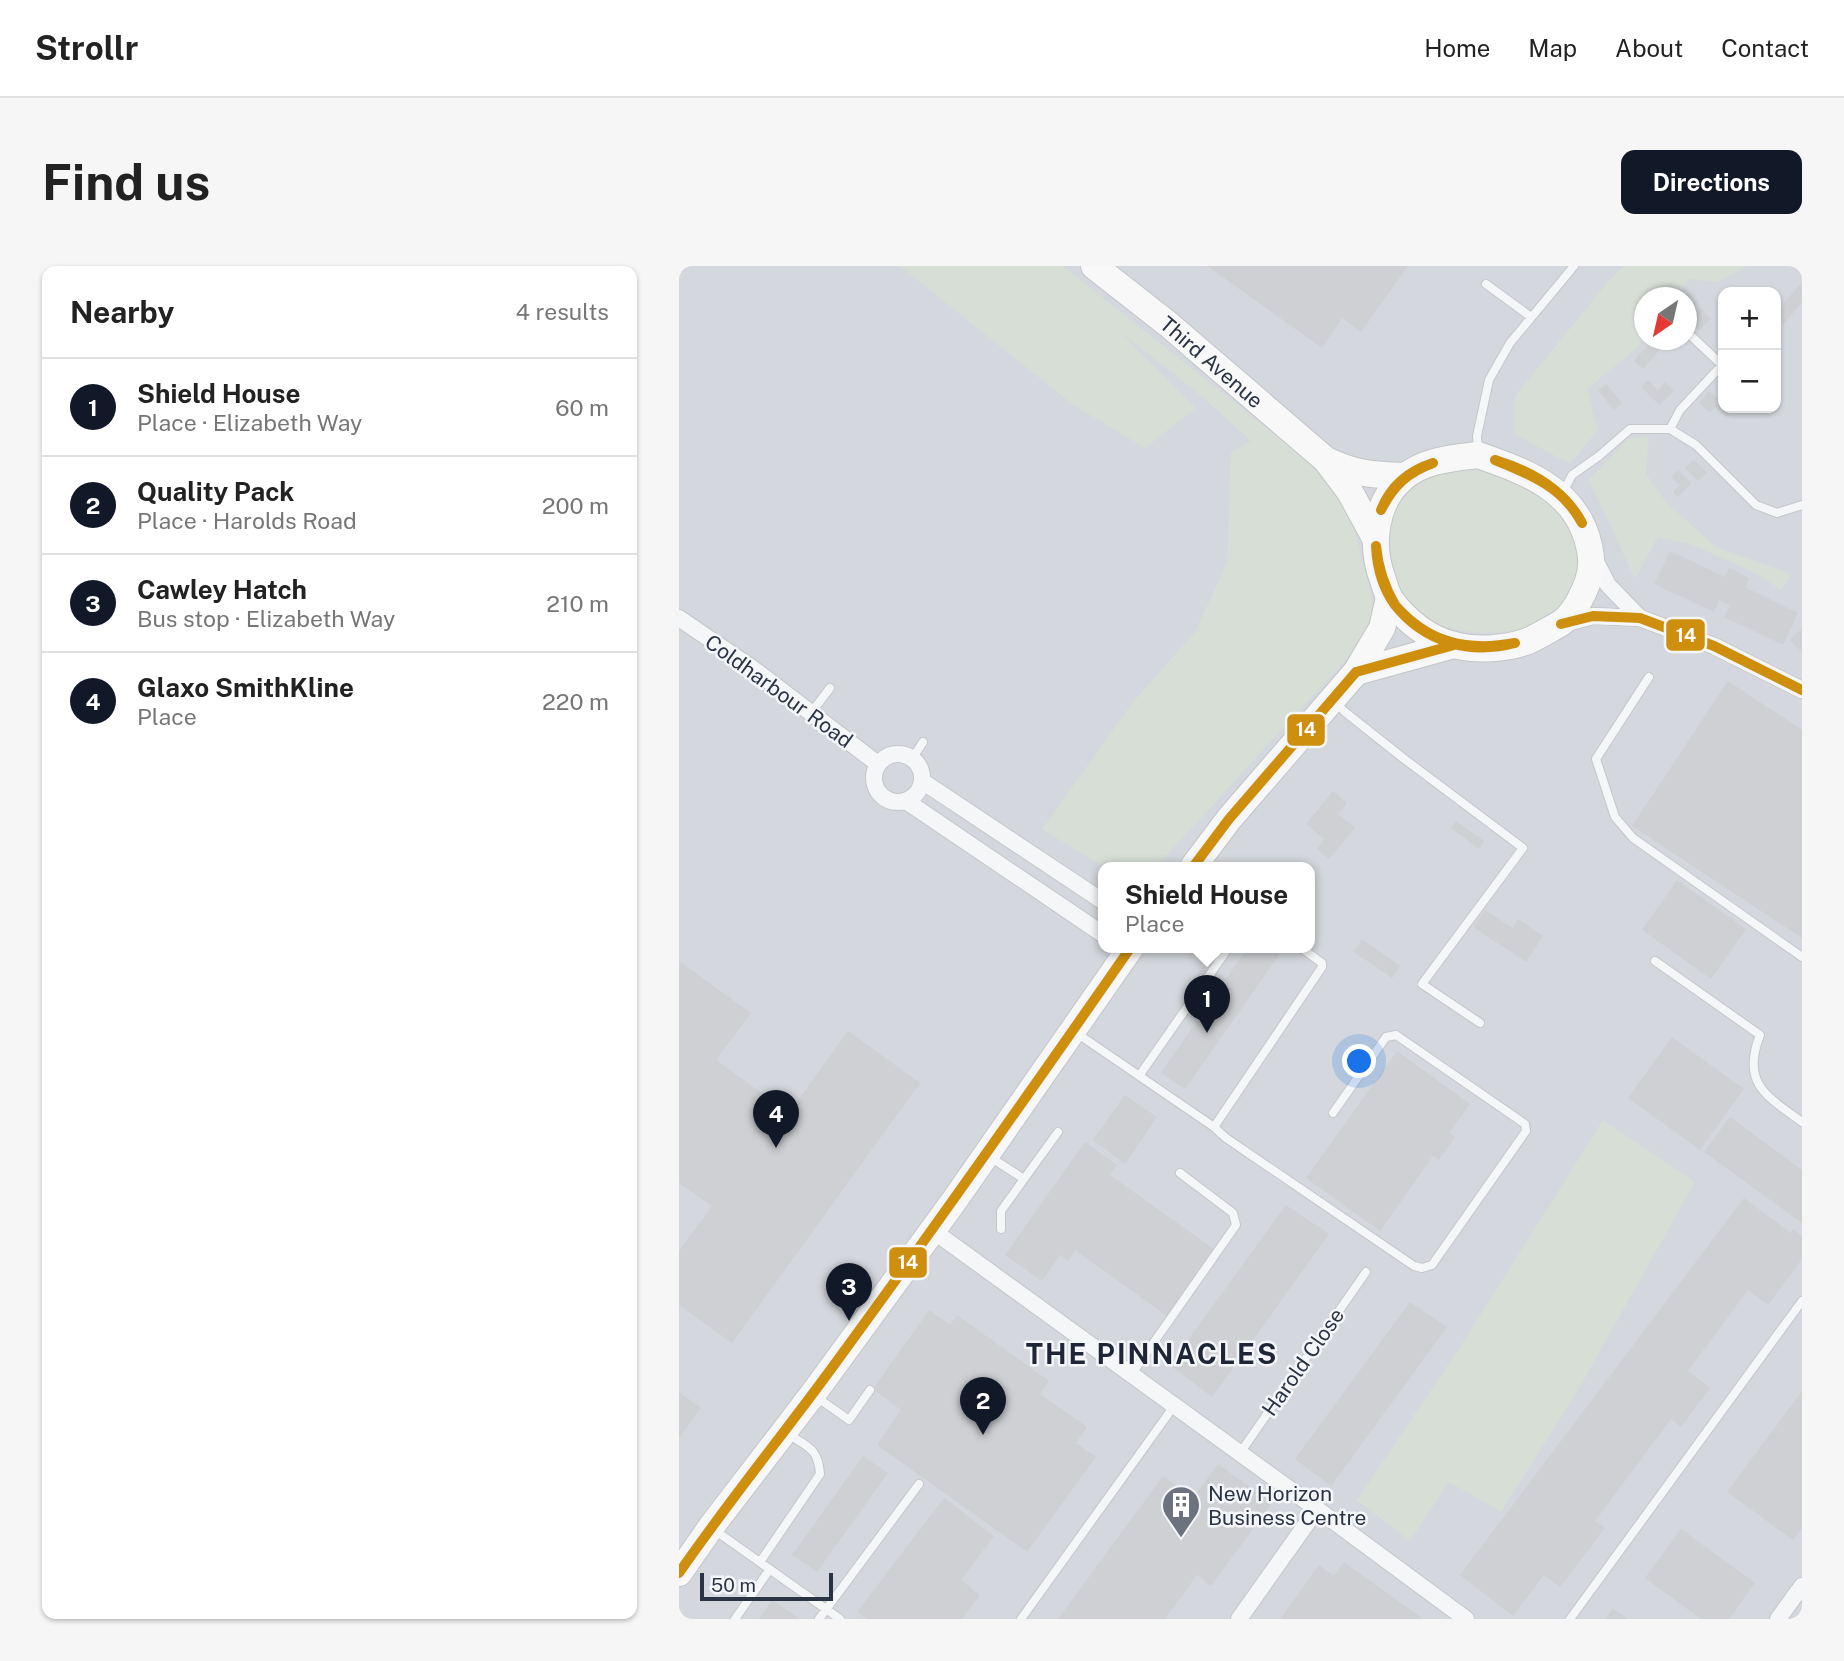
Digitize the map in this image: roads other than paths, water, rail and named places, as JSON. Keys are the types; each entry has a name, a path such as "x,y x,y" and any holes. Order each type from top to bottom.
{"main road":[{"name":"Third Avenue","path":"1094,266 1168,324 1326,460 1350,492 1375,538"},
{"path":"1478,455 1510,466 1562,495 1585,529 1593,556 1591,575 1576,607 1561,624 1526,641 1505,646 1478,648 1454,645 1425,633 1407,619 1389,598 1378,568 1375,538 1380,513 1392,489 1404,476 1422,466 1478,455"},
{"name":"Third Avenue","path":"1326,460 1345,469 1370,475 1404,476"},
{"path":"1197,862 1229,819 1356,672 1382,628 1389,598"},
{"path":"1356,672 1454,645"},
{"path":"679,1573 987,1155 1124,953"}],"street":[{"path":"1593,556 1608,585 1640,618"},
{"path":"1561,624 1593,617 1640,618 1714,646 1802,690"},
{"name":"Coldharbour Road","path":"679,618 752,668 878,764"},
{"path":"890,755 905,755 912,759 920,768 922,781 917,793 906,801 892,802 880,795 873,780 878,764 890,755"},
{"path":"922,781 1098,898"},
{"path":"906,801 1098,931"},
{"path":"1079,885 1098,893"},
{"path":"932,1230 1466,1619"},
{"path":"1239,1619 1317,1509"},
{"path":"1778,1619 1802,1586"}],"lane":[{"path":"1478,455 1477,436 1489,380 1510,343 1574,266"},
{"path":"1486,284 1531,317"},
{"path":"1697,342 1718,361"},
{"path":"1669,429 1680,410 1718,370"},
{"path":"1562,495 1572,475 1630,429 1669,429 1696,445 1756,505 1777,513 1802,505"},
{"path":"1649,677 1596,759 1615,817 1633,838 1802,957"},
{"path":"811,713 829,688"},
{"path":"1332,699 1403,758 1523,848 1422,984 1480,1023"},
{"path":"912,759 923,742"},
{"path":"1139,1076 1225,953"},
{"path":"1214,1127 1322,967 1322,963 1308,953"},
{"path":"1655,961 1760,1035 1754,1050 1753,1069 1757,1084 1802,1122"},
{"path":"1072,1031 1414,1266 1422,1268 1432,1265 1526,1131 1525,1124 1396,1035 1386,1037 1333,1112"},
{"path":"1001,1229 1001,1211 1058,1132"},
{"path":"987,1155 1024,1180"},
{"path":"1131,1374 1236,1225 1233,1213 1180,1173"},
{"name":"Harold Close","path":"1240,1453 1366,1272"},
{"path":"1570,1619 1802,1301"},
{"path":"813,1394 849,1420 870,1390"},
{"path":"1021,1619 1174,1406"},
{"path":"760,1562 820,1474 816,1453 785,1431"},
{"path":"819,1619 919,1485"},
{"path":"711,1527 840,1619"},
{"path":"735,1619 771,1569"}],"place":[{"name":"Shield House","path":"1207,1033"},
{"name":"Glaxo SmithKline","path":"776,1148"},
{"name":"Cawley Hatch","path":"849,1321"},
{"name":"Quality Pack","path":"983,1435"},
{"name":"New Horizon Business Centre","path":"1181,1539"}],"district":[{"name":"THE PINNACLES","path":"1152,1353"}]}
